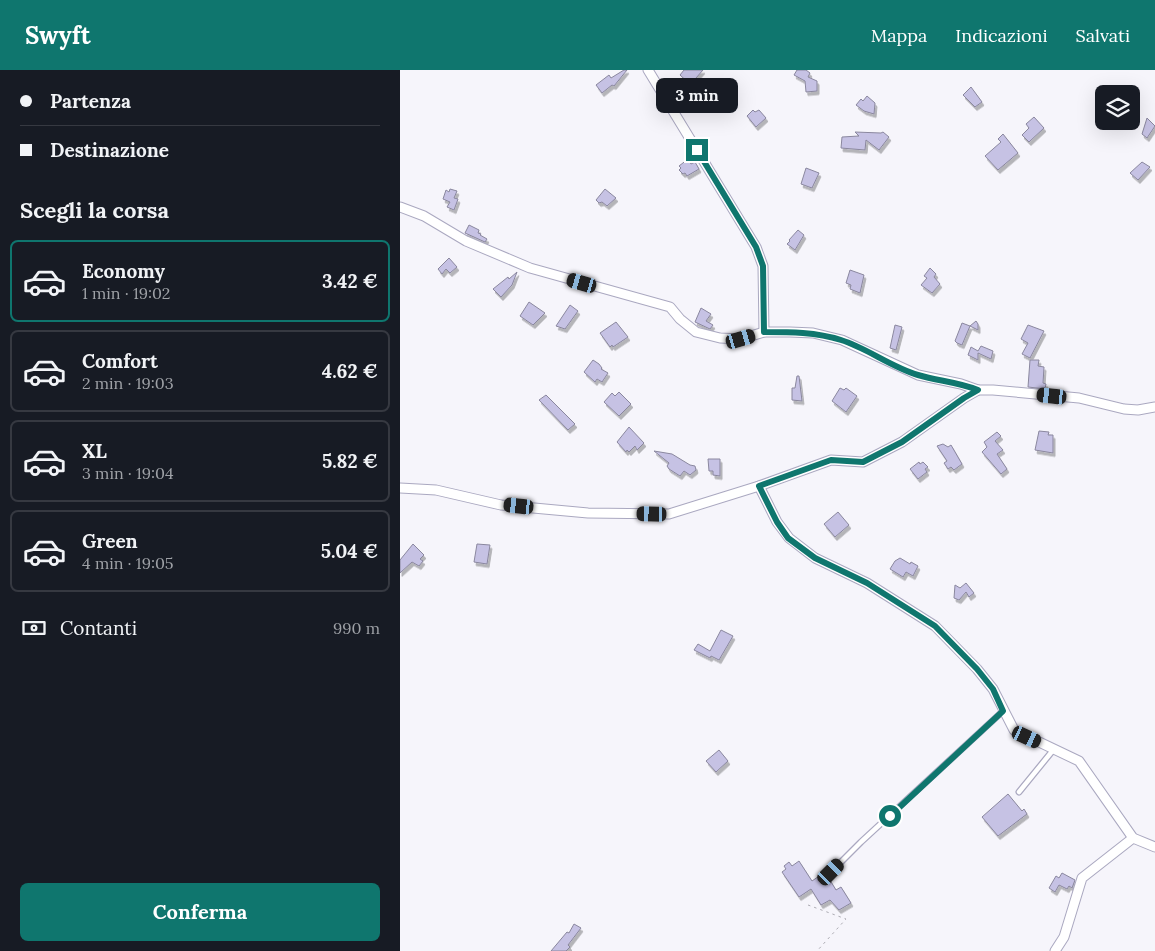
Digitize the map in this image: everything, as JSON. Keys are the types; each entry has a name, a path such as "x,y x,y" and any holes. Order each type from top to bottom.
{"street":[{"path":"648,70 756,247 763,266 764,332"},
{"path":"400,207 424,216 466,241 530,268 670,307 680,319 696,332 720,338 741,339 764,332 813,333 842,340 918,375 961,384 978,390 1079,398 1124,409 1138,410 1155,407"},
{"path":"400,488 436,490 501,505 578,512 669,514 759,486 831,460 863,462 902,442 978,390"},
{"path":"759,486 777,522 788,538 815,558 867,583 935,626 988,682 1014,730 1079,761 1133,838 1155,847"},
{"path":"1055,951 1064,937 1082,878 1133,838"}],"lane":[{"path":"831,872 1003,711"},
{"path":"1019,792 1054,749"}],"path":[{"path":"808,904 846,919 817,951"}],"building":[{"path":"627,70 614,86 612,85 602,93 596,85 609,75 611,78"},
{"path":"684,70 703,70 696,78 698,80 692,86 680,75"},
{"path":"797,70 806,70 810,73 808,77 817,81 817,91 806,92 805,81 794,75"},
{"path":"690,84 701,94 707,88 712,93 701,105 684,90"},
{"path":"971,87 982,102 975,107 963,95"},
{"path":"867,96 875,103 874,114 864,111 856,105"},
{"path":"753,110 755,112 759,110 766,118 756,127 747,116"},
{"path":"1034,117 1044,128 1029,142 1022,135 1029,128 1026,124"},
{"path":"1147,118 1155,126 1147,138 1142,134"},
{"path":"855,132 883,132 889,137 879,150 866,140 865,150 841,148 842,137 859,136"},
{"path":"1003,134 1018,153 998,170 985,156 1001,142 998,139"},
{"path":"688,159 691,164 695,162 699,169 687,176 679,170 681,168 679,166"},
{"path":"1142,162 1150,167 1138,180 1130,173"},
{"path":"806,168 819,173 812,188 801,184"},
{"path":"450,189 457,191 454,198 458,199 454,210 447,207 450,202 443,199 446,190 449,192"},
{"path":"605,189 616,198 607,206 596,200"},
{"path":"469,225 479,230 478,233 487,239 485,242 465,233"},
{"path":"798,230 804,235 795,250 787,244"},
{"path":"449,258 457,267 450,273 446,269 442,274 438,269"},
{"path":"930,268 936,274 934,277 940,284 932,293 921,285 927,278 924,276"},
{"path":"850,270 864,275 860,293 850,289 851,285 846,283"},
{"path":"517,272 512,285 501,297 493,289"},
{"path":"529,302 545,313 533,325 520,316"},
{"path":"570,305 578,311 565,329 556,326"},
{"path":"701,308 711,314 706,321 713,325 710,329 695,322"},
{"path":"976,321 978,330 970,326"},
{"path":"616,322 628,337 610,347 600,333"},
{"path":"962,323 970,326 962,345 957,343 955,341"},
{"path":"895,325 902,327 896,350 890,348"},
{"path":"1028,325 1044,331 1030,358 1022,354 1028,343 1021,339"},
{"path":"981,346 993,351 991,359 978,353 978,360 968,355 971,347 978,351"},
{"path":"593,360 599,364 601,369 608,373 602,382 597,379 595,382 584,372"},
{"path":"1030,360 1039,360 1038,366 1044,367 1043,383 1046,384 1045,389 1028,387"},
{"path":"797,376 799,376 802,401 792,400 792,388 795,388"},
{"path":"840,388 844,390 846,388 857,396 846,412 832,401"},
{"path":"619,392 631,404 619,416 604,402 612,393 615,396"},
{"path":"546,395 575,424 568,430 539,400"},
{"path":"629,427 644,443 637,450 635,446 629,452 627,450 626,452 617,442"},
{"path":"1039,431 1049,432 1048,435 1053,435 1053,453 1035,450"},
{"path":"997,432 1001,436 995,441 1003,450 997,454 1007,469 1001,474 982,452 987,447 984,442"},
{"path":"943,444 948,447 951,445 962,464 954,470 951,467 948,469 944,463 947,461 937,446"},
{"path":"654,451 672,454 695,466 696,470 690,475 684,471 680,476 669,469 667,466 669,463"},
{"path":"708,459 720,459 720,476 713,475 713,471 709,471"},
{"path":"919,462 920,464 923,462 928,467 925,469 927,472 918,479 910,469"},
{"path":"838,512 849,525 835,537 824,524"},
{"path":"413,544 424,555 420,559 423,561 419,566 412,562 400,573 400,560"},
{"path":"477,544 490,545 487,564 474,562"},
{"path":"900,558 918,566 913,576 906,572 903,577 890,569 895,561"},
{"path":"966,583 974,593 969,597 966,592 959,600 954,598 955,585 960,588"},
{"path":"721,630 733,636 719,660 694,650 698,644 710,651"},
{"path":"719,750 728,761 716,772 706,761"},
{"path":"1008,794 1022,811 1024,809 1027,814 998,836 982,817"},
{"path":"799,861 812,881 825,872 836,890 841,887 851,903 839,910 830,900 821,905 811,889 799,897 782,872 786,869 784,866 789,862 792,866"},
{"path":"1062,873 1075,880 1072,888 1069,886 1067,889 1059,885 1055,892 1049,888 1056,876 1059,878"},
{"path":"574,924 581,928 568,945 570,947 566,951 551,951 567,932 569,933"}],"route":[{"path":"697,150 756,247 763,266 764,332 813,333 842,340 918,375 961,384 978,390 902,442 863,462 831,460 759,486 777,522 788,538 815,558 867,583 935,626 977,669 993,689 1003,711 890,816"}]}
